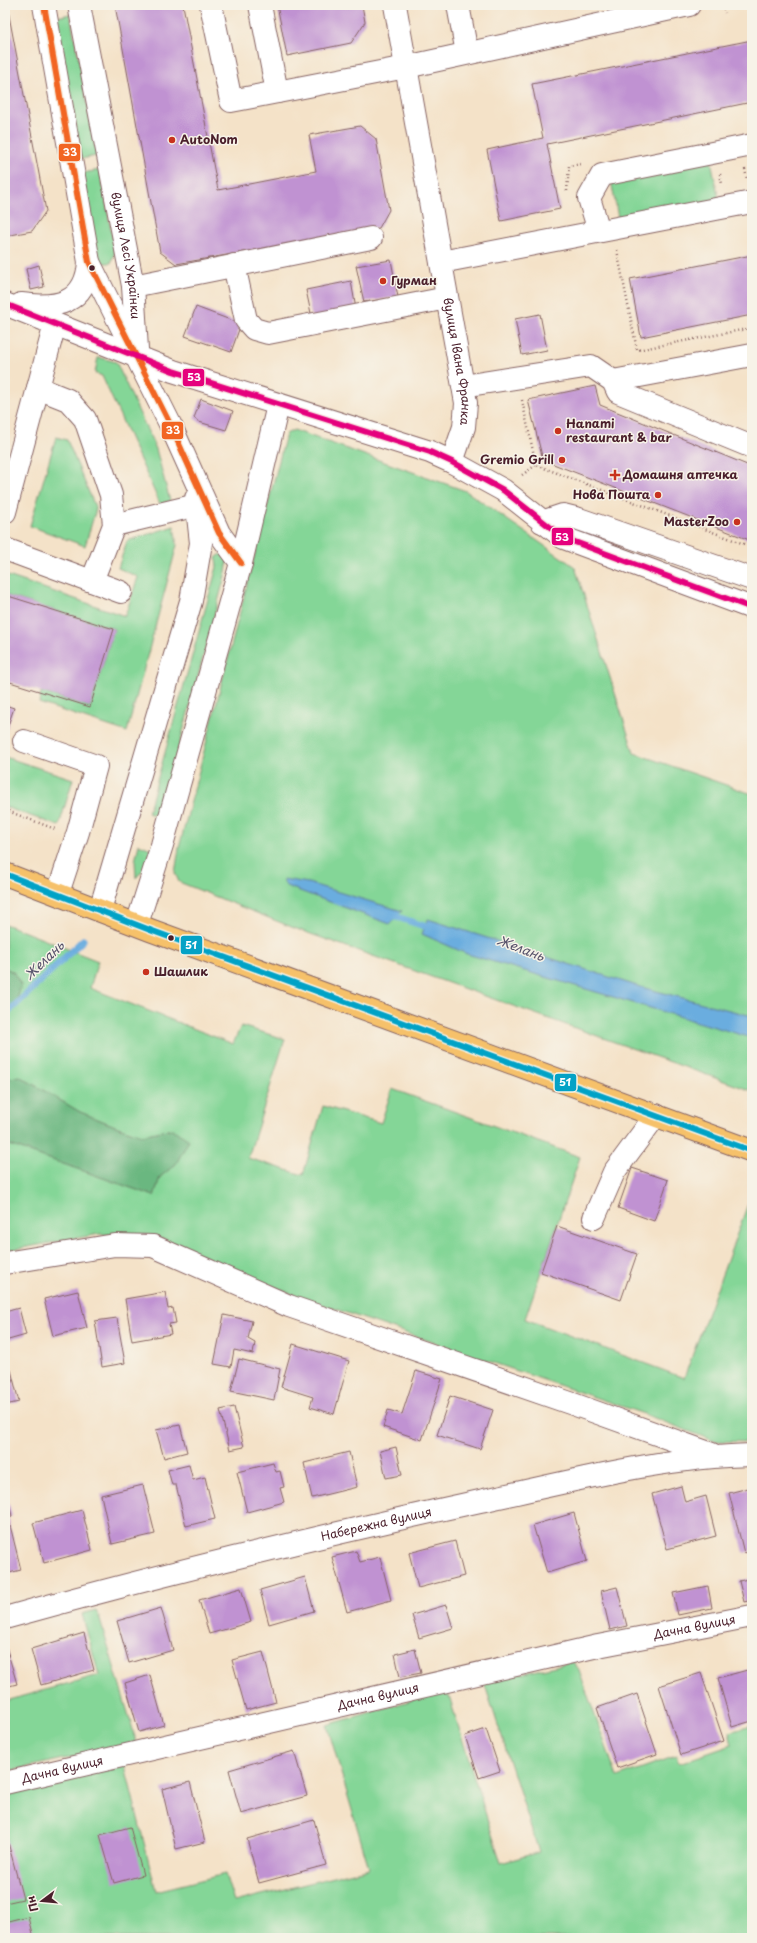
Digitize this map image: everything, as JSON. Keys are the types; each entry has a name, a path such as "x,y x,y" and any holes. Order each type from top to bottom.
{"main road":[{"path":"5,874 752,1151"}],"street":[{"name":"вулиця Лесі Українки","path":"44,5 89,262 138,358"},
{"name":"вулиця Лесі Українки","path":"79,5 133,286 138,358"},
{"path":"211,5 231,101 406,67 679,6"},
{"path":"260,5 277,92"},
{"name":"вулиця Івана Франка","path":"395,5 466,403 464,427 452,462"},
{"path":"458,5 467,53"},
{"path":"599,231 589,198 602,175 752,145"},
{"path":"440,262 752,202"},
{"path":"133,286 371,238"},
{"path":"5,303 43,306 56,305 73,298 83,287 88,276 89,262 101,270 111,272 120,267 127,257"},
{"path":"234,265 246,320 254,329 268,333 447,298"},
{"path":"5,303 138,358 195,378 430,452 452,462 503,490 564,538 752,608"},
{"path":"5,512 54,324"},
{"path":"613,381 752,355"},
{"path":"138,358 170,424 194,481 219,533 240,563"},
{"path":"463,386 591,366 613,381 618,392 752,447"},
{"path":"38,388 68,400 85,419 111,495 114,525 92,581"},
{"path":"137,924 164,837 240,563 278,405"},
{"path":"100,910 191,601 201,543 194,481"},
{"path":"114,525 197,505"},
{"path":"542,522 563,514 752,579"},
{"path":"5,549 121,592"},
{"path":"24,741 96,766 78,832 58,893"},
{"path":"594,1218 614,1172 656,1116"},
{"path":"5,1263 115,1245 153,1246 289,1306 573,1404 715,1456"},
{"name":"Набережна вулиця","path":"5,1618 92,1593 315,1537 645,1465 715,1456 752,1455"},
{"name":"Дачна вулиця","path":"5,1783 598,1646 752,1616"}],"path":[{"path":"723,5 725,13"},
{"path":"616,247 637,350 752,328"},
{"path":"520,394 536,465 752,547"},
{"path":"5,810 58,830"}],"green space":[{"path":"70,14 97,156 80,159 53,18"},
{"path":"711,160 719,200 618,218 611,180"},
{"path":"100,170 115,252 111,263 103,263 97,256 82,173"},
{"path":"98,357 116,362 156,449 170,501 160,504 102,376 95,373"},
{"path":"294,430 466,491 575,567 634,753 752,794 752,1091 294,928 179,882 175,873 179,848 286,434"},
{"path":"56,437 67,440 96,509 85,546 30,526"},
{"path":"174,526 177,545 127,732 39,703 41,692 90,707 114,629 5,595 5,575 125,616 138,577 118,568 127,541"},
{"path":"221,554 228,560 226,572 160,817 148,813 217,567 216,558"},
{"path":"5,757 73,779 59,826 5,807"},
{"path":"139,844 151,849 147,865 136,878 135,861"},
{"path":"5,924 98,961 90,988 233,1044 241,1026 285,1039 248,1158 303,1175 323,1106 381,1123 392,1089 580,1157 525,1319 684,1378 752,1193 752,1442 714,1441 644,1414 294,1295 164,1239 143,1236 100,1234 5,1251 5,1145 7,1144 154,1196 160,1177 176,1164 172,1129 142,1135 80,1112 19,1076 5,1080 5,1012 17,1000 14,972 5,968"},
{"path":"5,968 13,972 21,985 17,1000 5,1012"},
{"path":"19,1076 80,1112 115,1126 142,1135 172,1129 189,1140 176,1164 160,1177 154,1196 7,1144 5,1145 5,1080"},
{"path":"97,1610 137,1743 9,1771 5,1756 5,1701 99,1675 82,1614"},
{"path":"573,1662 578,1668 617,1777 676,1756 679,1763 732,1745 729,1732 752,1726 752,1938 5,1938 5,1792 125,1766 156,1891 225,1874 234,1902 369,1868 327,1725 447,1690 501,1863 539,1852 484,1682"}],"water":[{"path":"283,879 308,883 402,911 390,924 286,886"},
{"path":"428,919 637,986 752,1016 752,1038 467,954 422,934"}],"building":[{"path":"5,5 7,5 46,211 32,231 5,236"},
{"path":"115,5 183,5 218,190 316,171 309,135 360,126 376,139 389,210 379,228 176,264 160,252"},
{"path":"277,5 362,5 365,22 351,43 287,56"},
{"path":"752,40 752,102 547,144 560,209 501,221 487,150 543,138 532,84"},
{"path":"752,255 752,315 641,337 630,279"},
{"path":"391,260 398,297 364,302 356,266"},
{"path":"39,265 44,287 31,290 26,269"},
{"path":"351,281 356,309 312,318 306,290"},
{"path":"196,307 241,324 231,352 185,336"},
{"path":"540,314 547,350 522,355 515,319"},
{"path":"595,386 600,405 752,467 752,541 543,460 528,400"},
{"path":"201,399 233,411 226,430 199,422 194,418"},
{"path":"5,595 114,629 90,707 10,682 5,696"},
{"path":"5,705 14,708 5,734"},
{"path":"632,1168 668,1180 654,1221 618,1208"},
{"path":"557,1226 637,1254 621,1300 541,1272"},
{"path":"78,1291 87,1328 53,1336 44,1299"},
{"path":"165,1292 168,1309 173,1308 176,1323 169,1324 171,1334 132,1341 125,1299"},
{"path":"19,1308 26,1335 5,1341 5,1312"},
{"path":"224,1315 252,1321 248,1339 255,1343 253,1354 234,1350 231,1367 214,1364"},
{"path":"117,1318 125,1363 102,1367 95,1321"},
{"path":"293,1344 349,1361 334,1414 310,1407 313,1397 281,1387"},
{"path":"239,1359 280,1369 274,1400 231,1391"},
{"path":"11,1370 19,1402 5,1405 5,1372"},
{"path":"416,1371 442,1379 422,1440 383,1427 388,1410 402,1414"},
{"path":"450,1396 493,1410 480,1449 437,1435"},
{"path":"234,1407 244,1447 230,1450 220,1410"},
{"path":"180,1425 187,1452 164,1458 156,1430"},
{"path":"396,1447 402,1475 386,1478 380,1451"},
{"path":"349,1452 357,1487 312,1498 304,1463"},
{"path":"273,1463 276,1472 280,1471 284,1487 280,1488 284,1502 247,1512 237,1472"},
{"path":"189,1465 193,1480 205,1477 215,1519 186,1526 176,1485 172,1485 168,1470"},
{"path":"143,1485 155,1534 112,1544 101,1495"},
{"path":"681,1486 685,1502 706,1496 716,1536 667,1549 652,1494"},
{"path":"752,1487 752,1551 744,1553 729,1493"},
{"path":"7,1496 12,1516 8,1517 21,1570 5,1574 5,1497"},
{"path":"82,1510 92,1550 44,1563 33,1523"},
{"path":"574,1513 587,1561 547,1573 533,1525"},
{"path":"455,1541 464,1576 418,1588 409,1553"},
{"path":"356,1551 360,1562 380,1557 391,1600 347,1612 332,1557"},
{"path":"305,1577 314,1611 269,1624 260,1590"},
{"path":"752,1578 752,1600 744,1602 739,1581"},
{"path":"708,1586 712,1608 678,1615 673,1593"},
{"path":"617,1587 627,1626 610,1630 601,1591"},
{"path":"241,1588 251,1622 209,1634 199,1600"},
{"path":"446,1605 453,1628 419,1638 412,1615"},
{"path":"161,1608 173,1650 129,1663 117,1621"},
{"path":"84,1633 94,1670 41,1685 31,1649"},
{"path":"5,1643 17,1684 5,1687"},
{"path":"415,1649 421,1673 400,1677 395,1654"},
{"path":"263,1652 276,1702 246,1710 232,1660"},
{"path":"751,1669 752,1721 732,1727 718,1678"},
{"path":"701,1673 724,1741 681,1755 659,1686"},
{"path":"150,1675 164,1725 139,1732 125,1683"},
{"path":"637,1694 657,1754 617,1768 597,1708"},
{"path":"486,1729 500,1771 479,1778 465,1736"},
{"path":"294,1751 307,1796 241,1814 229,1770"},
{"path":"190,1782 205,1842 176,1849 162,1789"},
{"path":"314,1820 326,1865 259,1883 247,1839"},
{"path":"130,1827 143,1875 114,1883 100,1835"},
{"path":"5,1831 23,1899 5,1903"},
{"path":"29,1917 34,1938 5,1938 5,1923"}],"waterway":[{"name":"Желань","path":"388,914 433,929"},
{"name":"Желань","path":"5,1015 83,940"}],"transit line":[{"name":"33","path":"44,5 89,262 170,424 219,533 241,563"},
{"name":"53","path":"5,304 173,371 430,452 452,462 503,490 564,538 752,608"},
{"name":"51","path":"5,874 150,930 752,1151"}],"place":[{"name":"AutoNom","path":"172,140"},
{"name":"Гурман","path":"383,281"},
{"name":"Hanami restaurant & bar","path":"558,431"},
{"name":"Gremio Grill","path":"562,460"},
{"name":"Домашня аптечка","path":"615,475"},
{"name":"Нова Пошта","path":"658,495"},
{"name":"MasterZoo","path":"737,522"},
{"name":"Шашлик","path":"146,972"}]}
